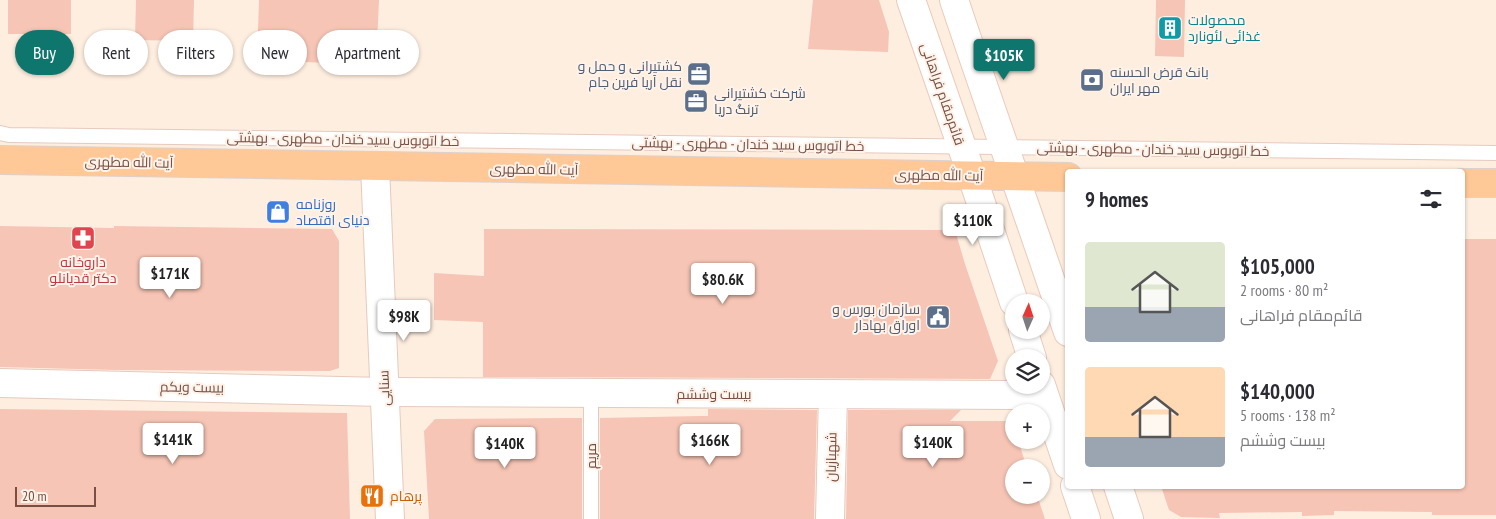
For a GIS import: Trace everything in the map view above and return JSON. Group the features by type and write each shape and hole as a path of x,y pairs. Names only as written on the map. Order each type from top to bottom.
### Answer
{"main road":[{"name":"آیت الله مطهری","path":"0,160 1065,177"},
{"path":"1465,183 1496,184"}],"street":[{"name":"قائم‌مقام فراهانی","path":"911,0 1011,294"},
{"path":"954,0 1065,323"},
{"name":"سنایی","path":"375,166 390,519"},
{"name":"بیست ویکم","path":"0,382 384,392"},
{"name":"بیست وششم","path":"384,392 833,394 1005,391"},
{"name":"شهبازیان","path":"830,519 833,394"},
{"path":"1044,394 1065,456"},
{"path":"1076,489 1086,519"},
{"path":"1119,489 1129,519"}],"lane":[{"name":"خط اتوبوس سید خندان - مطهری - بهشتی","path":"0,133 9,135 1496,153"},
{"name":"مریم","path":"590,519 591,393"}],"building":[{"path":"8,0 71,0 71,30 15,30 15,34 8,34"},
{"path":"136,0 194,0 193,30 158,30 158,40 148,40 148,30 135,30"},
{"path":"259,0 379,0 378,30 317,30 317,63 307,62 307,30 258,30"},
{"path":"813,0 879,0 889,32 888,52 808,49"},
{"name":"محصولات غذائی لئونارد","path":"1156,0 1185,0 1184,57 1155,56"},
{"path":"0,226 332,229 339,241 339,368 330,371 115,370 0,367"},
{"path":"484,229 955,230 998,361 990,379 483,377 483,322 434,320 434,273 484,276"},
{"path":"1465,239 1496,239 1496,515 1432,515 1432,512 1334,511 1334,515 1302,516 1302,512 1219,513 1220,518 1181,517 1169,510 1162,489 1465,489"},
{"path":"0,409 347,413 350,519 0,519"},
{"path":"708,409 817,410 814,519 600,519 600,418 708,416"},
{"path":"848,410 961,410 950,421 1005,421 1005,449 1021,449 1024,459 1005,459 1005,504 1040,504 1045,519 846,519"},
{"path":"582,418 582,519 429,519 424,431 435,419"}],"place":[{"name":"محصولات غذائی لئونارد","path":"1170,28"},
{"name":"کشتیرانی و حمل و نقل آریا فرین جام","path":"699,74"},
{"name":"بانک قرض الحسنه مهر ایران","path":"1092,80"},
{"name":"شرکت کشتیرانی ترنگ دریا","path":"696,101"},
{"name":"روزنامه دنیای اقتصاد","path":"278,212"},
{"name":"داروخانه دکتر قدیانلو","path":"83,238"},
{"name":"سازمان بورس و اوراق بهادار","path":"938,317"},
{"name":"پرهام","path":"372,496"}]}
